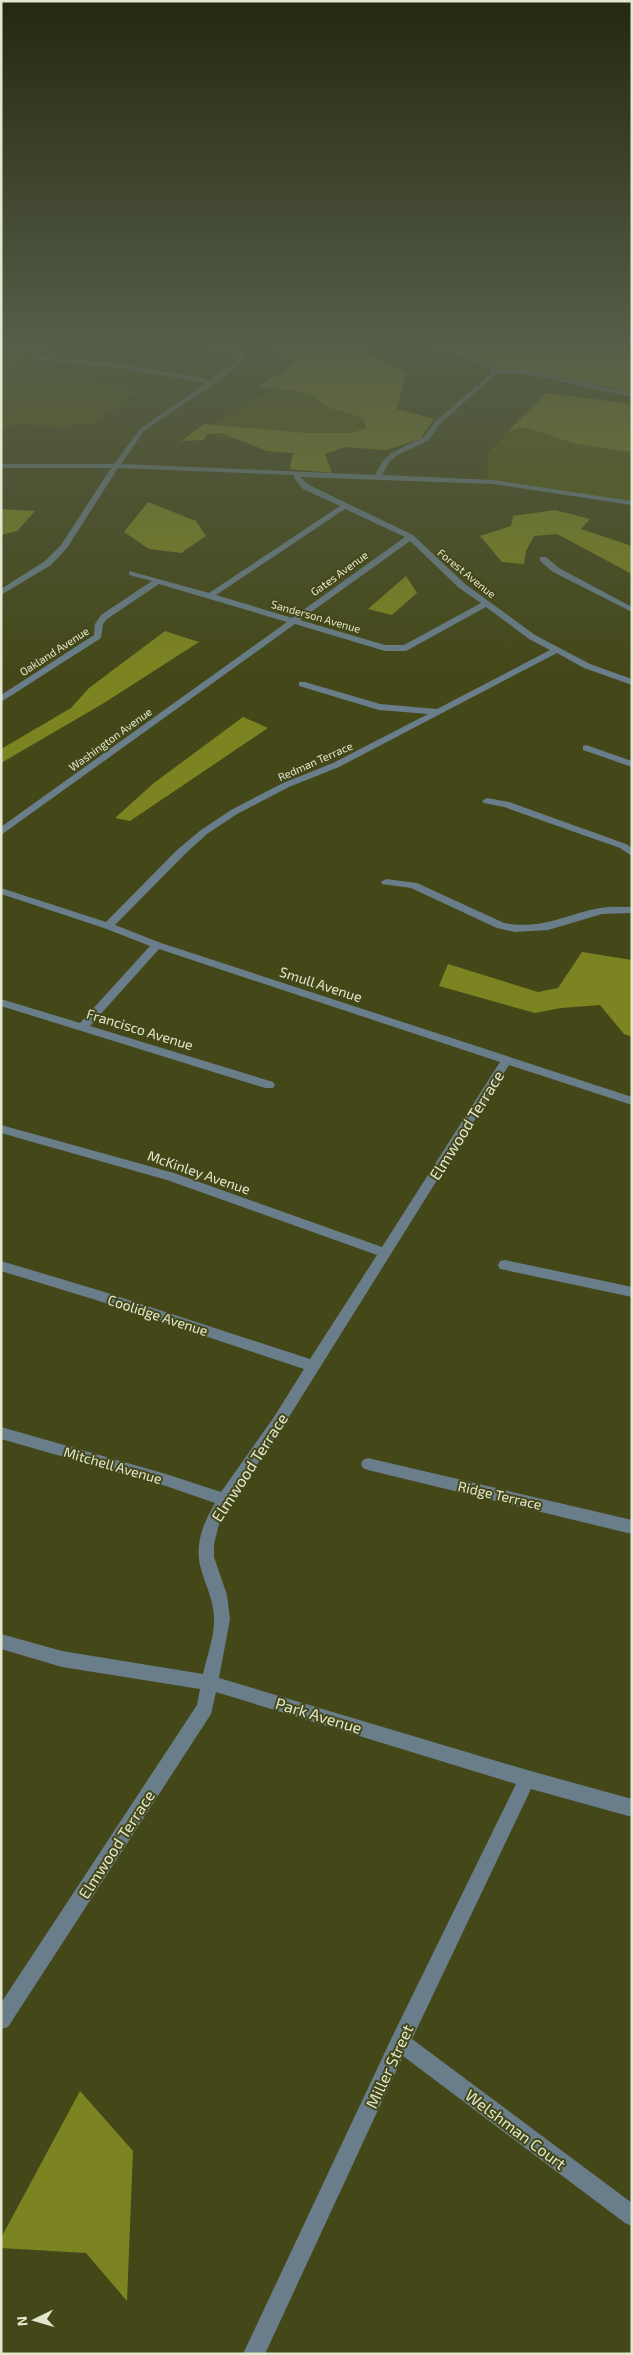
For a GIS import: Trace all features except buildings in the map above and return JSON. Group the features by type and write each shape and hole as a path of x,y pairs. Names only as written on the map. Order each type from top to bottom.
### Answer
{"street":[{"path":"2,592 48,563 64,546 125,451"},
{"path":"377,478 388,459 403,451"},
{"path":"1,466 117,466 508,484 632,504"},
{"name":"Forest Avenue","path":"298,474 296,478 306,487 410,536 425,554 462,586 532,637 555,651 587,666 632,682"},
{"path":"210,596 346,505"},
{"name":"Gates Avenue","path":"232,663 410,536"},
{"path":"543,559 556,570 632,610"},
{"name":"Sanderson Avenue","path":"132,573 385,648 406,648 487,603"},
{"name":"Oakland Avenue","path":"1,699 98,636 98,624 104,617 158,581"},
{"name":"Redman Terrace","path":"108,926 181,852 204,832 234,812 286,785 336,765 555,651"},
{"name":"Washington Avenue","path":"1,832 232,663"},
{"path":"302,684 379,707 441,712"},
{"path":"586,748 632,764"},
{"path":"487,801 506,804 524,810 623,846 632,853"},
{"path":"386,882 413,885 502,926 516,929 548,928 594,912 632,910"},
{"name":"Smull Avenue","path":"1,891 108,926 157,945 632,1101"},
{"path":"82,1027 157,945"},
{"name":"Francisco Avenue","path":"1,1002 269,1085"},
{"name":"Elmwood Terrace","path":"1,2020 205,1708 222,1619 218,1595 208,1570 206,1544 212,1523 224,1500 279,1421 506,1061"},
{"name":"McKinley Avenue","path":"1,1128 170,1176 385,1253"},
{"path":"505,1265 632,1292"},
{"name":"Coolidge Avenue","path":"1,1266 98,1295 313,1366"},
{"name":"Mitchell Avenue","path":"1,1432 166,1480 224,1500"},
{"name":"Ridge Terrace","path":"368,1464 632,1527"},
{"name":"Park Avenue","path":"1,1641 47,1656 211,1683 527,1779 632,1808"},
{"name":"Miller Street","path":"254,2354 400,2042 527,1779"},
{"name":"Welshman Court","path":"400,2042 632,2216"}],"green space":[{"path":"267,451 334,451 325,454 332,473 290,469 293,453"},
{"path":"491,451 632,452 632,501 487,479 488,454"},
{"path":"148,502 196,521 206,536 181,553 149,549 124,532"},
{"path":"1,509 35,511 17,531 1,535"},
{"path":"555,510 590,519 581,529 632,546 632,574 557,534 534,536 526,551 524,564 502,562 480,536 511,526 513,516"},
{"path":"406,576 417,593 392,615 368,609"},
{"path":"165,631 199,642 104,703 1,763 1,749 71,708 89,688"},
{"path":"243,717 268,728 130,821 115,818 154,783"},
{"path":"582,952 632,960 632,1037 624,1034 600,1005 561,1008 535,1013 439,986 448,964 538,992 558,988"},
{"path":"80,2091 133,2151 127,2301 86,2253 1,2248 1,2238"}]}
